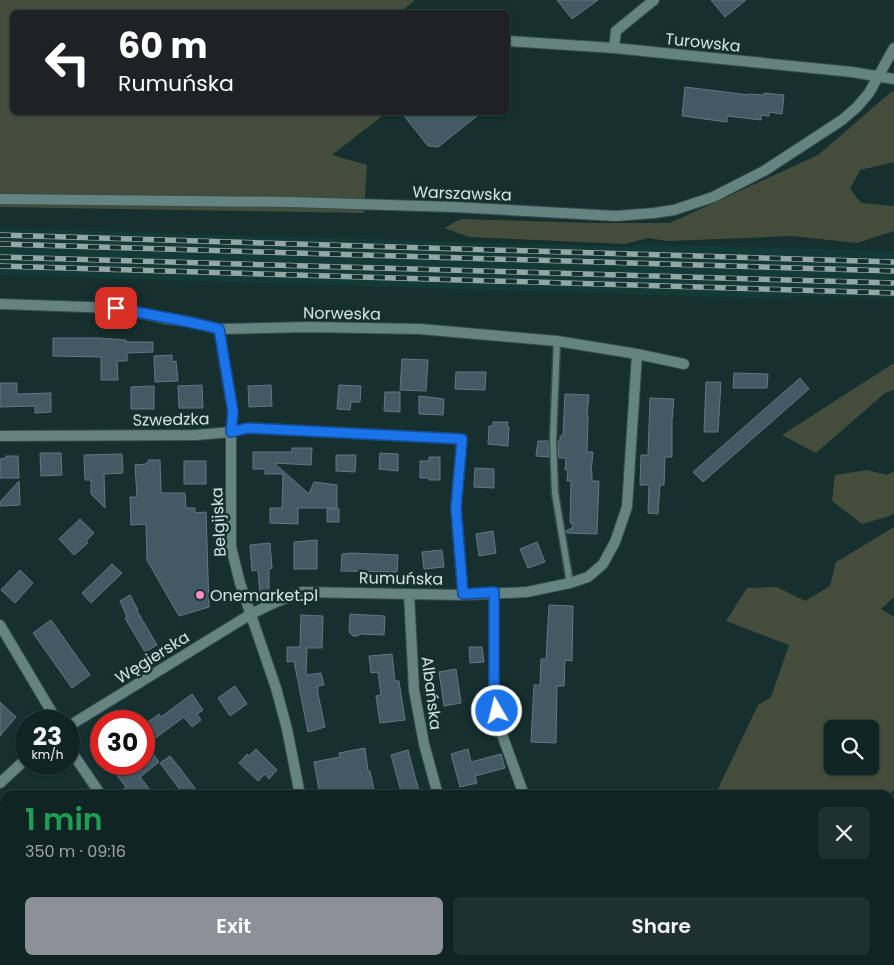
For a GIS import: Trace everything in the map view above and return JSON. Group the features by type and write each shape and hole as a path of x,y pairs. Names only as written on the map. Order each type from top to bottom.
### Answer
{"street":[{"path":"614,48 616,31 654,0"},
{"name":"Turowska","path":"510,41 614,48 852,72 894,79"},
{"name":"Warszawska","path":"0,199 291,202 454,207 616,216 674,210 714,197 764,171 842,120 858,107 869,93 894,48"},
{"name":"Norweska","path":"0,304 116,308 219,329 420,329 557,341 684,364"},
{"name":"Belgijska","path":"219,329 233,412 231,432 231,547 240,583 281,704 299,790"},
{"name":"Rumuńska","path":"251,614 302,592 463,594 527,592 570,583 588,577 603,564 615,542 627,508 636,354"},
{"name":"Szwedzka","path":"0,436 196,435 231,432 248,428 462,439 456,508 463,594"},
{"path":"494,592 494,693 500,730 522,790"},
{"name":"Albańska","path":"409,594 414,690 424,744 437,790"},
{"name":"Węgierska","path":"80,719 251,614"},
{"path":"0,625 50,710"},
{"path":"80,764 98,790"},
{"path":"0,783 15,769"}],"lane":[{"path":"557,341 553,440 554,493 570,583"}],"shaded area":[{"path":"0,228 631,247 637,244 894,251 894,298 797,296 786,299 0,275"}],"green space":[{"path":"0,0 415,0 403,10 10,10 10,115 383,115 332,155 367,165 364,213 0,207"},
{"path":"891,92 894,92 894,162 860,170 850,189 861,203 894,206 894,231 857,243 793,236 668,241 648,238 625,244 469,237 444,228 461,219 670,223 818,155"},
{"path":"894,363 894,390 885,393 816,453 782,435"},
{"path":"867,470 887,475 894,471 894,513 890,516 862,524 832,501 835,475"},
{"path":"894,527 894,597 881,609 894,617 894,790 717,790 758,705 771,697 789,645 726,621 747,588 777,587 805,601 830,586 836,562"}],"building":[{"path":"557,0 598,0 572,19"},
{"path":"711,0 746,0 725,17"},
{"path":"685,87 749,95 764,95 764,93 784,95 782,114 769,112 769,116 761,115 761,120 727,116 727,122 682,116"},
{"path":"403,115 478,115 438,147 428,146"},
{"path":"53,338 98,338 126,340 126,342 153,342 153,352 127,353 127,361 117,361 118,380 101,380 101,357 53,356"},
{"path":"172,355 172,362 176,361 178,381 155,382 154,356"},
{"path":"402,359 428,360 426,391 400,390"},
{"path":"456,372 486,372 485,390 455,389"},
{"path":"734,373 768,374 767,388 733,388"},
{"path":"800,378 809,389 703,482 693,472"},
{"path":"706,382 721,382 718,432 704,432"},
{"path":"0,383 17,383 17,394 51,393 51,412 35,413 35,406 0,407"},
{"path":"202,385 203,408 179,408 178,386"},
{"path":"271,385 272,406 249,407 248,386"},
{"path":"339,385 361,386 360,402 351,402 350,410 337,409"},
{"path":"154,386 154,409 131,409 131,387"},
{"path":"385,392 400,392 400,412 384,411"},
{"path":"565,394 589,395 587,452 593,452 592,481 599,481 597,534 567,533 566,531 572,528 573,523 570,523 571,481 567,481 568,470 565,470 566,458 559,458 558,441 560,441 560,436 563,436"},
{"path":"419,396 444,399 443,415 419,414"},
{"path":"650,398 674,399 672,457 665,457 664,485 660,485 658,514 648,513 649,485 640,485 641,455 648,455"},
{"path":"493,422 508,422 508,446 488,444 489,426 493,426"},
{"path":"538,441 548,441 549,457 536,456"},
{"path":"292,448 312,448 311,465 274,463 309,494 314,482 337,485 337,508 298,508 298,524 270,523 270,508 282,508 283,474 265,474 265,469 253,469 253,452 292,452"},
{"path":"40,453 61,453 62,475 41,476"},
{"path":"380,453 398,454 398,471 379,469"},
{"path":"122,454 123,473 104,474 105,508 91,494 91,480 85,480 84,455"},
{"path":"336,455 356,455 355,472 336,471"},
{"path":"6,456 18,456 19,478 0,478 0,459 6,458"},
{"path":"429,457 440,457 440,480 420,478 420,461 429,461"},
{"path":"149,460 160,460 161,493 185,493 186,508 195,508 195,513 206,512 209,607 179,616 147,560 146,524 131,525 130,497 137,497 135,465 146,464"},
{"path":"184,461 206,461 206,484 184,484"},
{"path":"475,468 494,469 494,488 474,487"},
{"path":"19,481 20,505 0,506 0,502"},
{"path":"327,509 339,509 339,522 327,522"},
{"path":"80,519 94,533 86,541 88,543 74,555 59,539"},
{"path":"493,531 496,553 479,556 476,534"},
{"path":"317,540 317,569 294,569 294,542"},
{"path":"537,542 545,562 528,568 520,549"},
{"path":"270,543 272,568 269,569 269,593 260,594 258,570 252,571 250,545"},
{"path":"442,550 444,567 424,569 422,552"},
{"path":"342,554 398,555 397,572 341,571"},
{"path":"112,564 122,573 91,603 82,593"},
{"path":"20,570 33,583 15,603 1,590"},
{"path":"130,595 157,645 145,652 125,618 127,617 120,601"},
{"path":"549,605 573,606 572,661 565,660 564,686 557,686 556,743 531,742 534,685 540,685 541,659 546,659"},
{"path":"350,614 385,616 384,635 360,634 353,636 349,632"},
{"path":"301,615 323,616 322,648 307,648 306,675 321,673 324,685 318,686 318,694 325,727 308,732 294,661 287,662 287,647 300,647"},
{"path":"51,620 90,675 72,688 33,633"},
{"path":"469,647 482,647 484,662 470,663"},
{"path":"392,654 395,681 399,681 405,720 380,723 376,696 381,695 378,672 371,673 369,656"},
{"path":"456,669 461,703 444,706 439,672"},
{"path":"235,686 247,704 230,716 218,698"},
{"path":"192,694 203,710 197,714 201,720 192,727 184,717 155,738 155,717 159,714 161,717"},
{"path":"0,702 15,718 0,736"},
{"path":"365,748 368,771 370,771 374,790 319,790 314,762 340,757 339,753"},
{"path":"256,749 277,770 269,779 265,774 258,781 239,763 247,754 249,756"},
{"path":"468,749 471,762 501,754 505,768 475,776 477,783 460,787 451,754"},
{"path":"408,750 419,790 401,790 391,755"},
{"path":"155,756 159,762 155,765"},
{"path":"170,756 196,790 180,790 160,763"},
{"path":"117,775 143,775 140,777 150,790 123,790 126,787"}],"railway":[{"path":"0,235 894,262"},
{"path":"0,244 894,271"},
{"path":"0,257 894,283"},
{"path":"0,266 894,293"}],"place":[{"name":"Onemarket.pl","path":"200,595"}],"route":[{"path":"116,308 219,329 233,412 231,432 248,428 462,439 456,508 463,594 494,592 494,693 497,711"}]}
